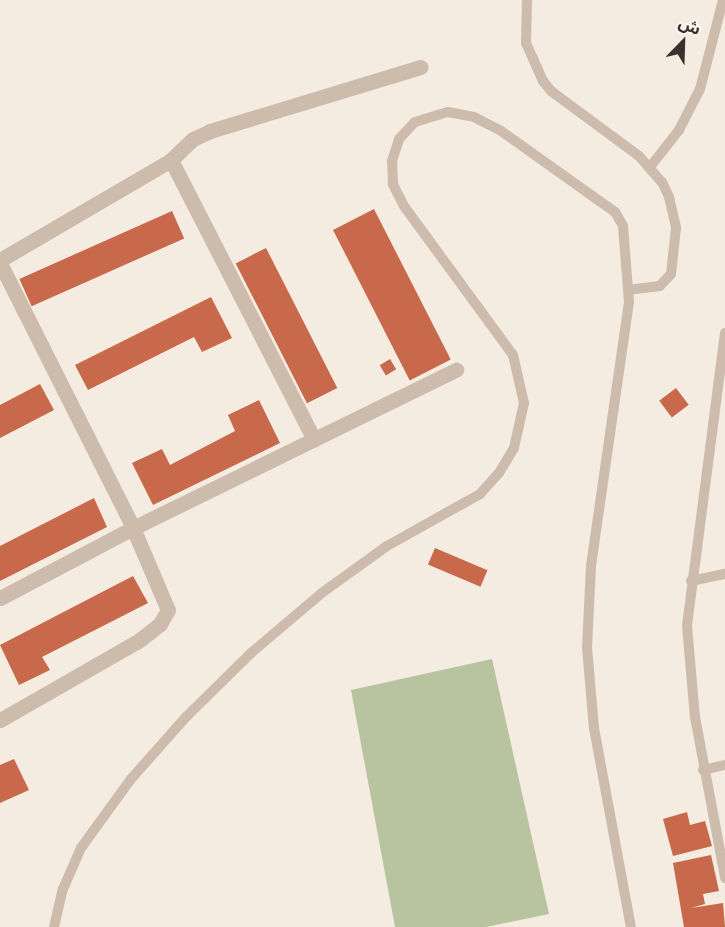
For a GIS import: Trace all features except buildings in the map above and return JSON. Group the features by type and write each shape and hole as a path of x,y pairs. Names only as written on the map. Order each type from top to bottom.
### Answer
{"street":[{"path":"1,715 138,640 160,624 168,610 132,528 0,262 171,160 193,139 210,131 420,67"},
{"path":"171,160 314,440"},
{"path":"0,598 132,528 456,370"}],"lane":[{"path":"526,0 526,43 543,81 650,167 662,182 674,213 675,258 671,274 660,286 629,290"},
{"path":"650,167 679,130 699,88 723,0"},
{"path":"54,927 63,889 81,848 131,780 187,716 260,645 323,592 387,546 480,494 499,473 514,448 524,403 513,355 404,206 393,184 392,161 406,130 437,113 461,112 501,131 608,207 623,226 629,290 591,566 587,647 594,728 632,927"},
{"path":"725,333 721,386 691,581 688,671 703,770 725,878"},
{"path":"691,581 725,574"},
{"path":"703,770 725,765"}],"green space":[{"path":"492,659 549,914 486,927 395,927 351,690"}]}
